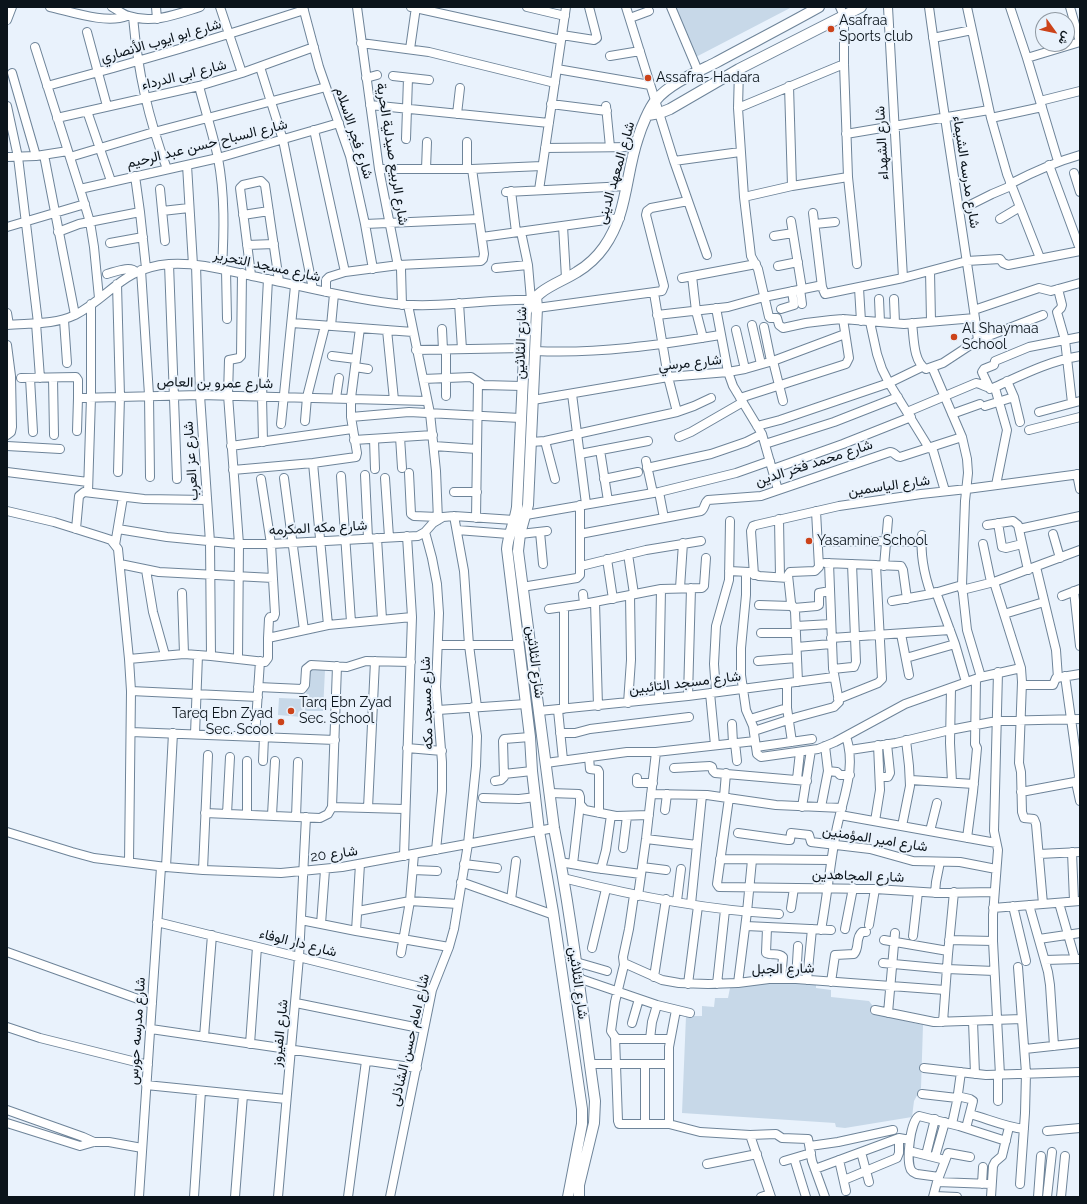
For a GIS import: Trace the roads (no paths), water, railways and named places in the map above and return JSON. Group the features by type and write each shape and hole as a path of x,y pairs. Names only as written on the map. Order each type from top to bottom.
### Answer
{"street":[{"path":"7,20 12,7"},
{"path":"50,7 105,19 130,17 157,19 182,10 200,7"},
{"path":"112,7 130,17"},
{"path":"124,7 130,17 145,99 154,132 167,169"},
{"path":"156,7 157,19"},
{"path":"220,7 242,73"},
{"name":"شارع الربيع صيدلية الحرية","path":"357,7 379,169 397,261 401,269 405,305 413,332 430,413 434,446 438,518"},
{"path":"410,49 414,7 562,37 594,40 597,38 597,35 589,7"},
{"path":"527,7 565,16"},
{"path":"539,190 566,7"},
{"path":"626,7 674,161 707,254"},
{"path":"671,7 698,71"},
{"name":"شارع المعهد الدينى","path":"535,301 543,290 578,272 587,265 603,248 612,234 620,218 635,147 640,131 655,100 675,85 698,71 820,7"},
{"name":"شارع المعهد الدينى","path":"648,115 660,113 670,109 842,11 861,7"},
{"name":"شارع الشهداء","path":"888,7 903,278"},
{"name":"شارع مدرسه الشيماء","path":"929,7 978,340"},
{"path":"967,7 991,118 1011,185 1040,258"},
{"path":"1019,7 1010,8 1027,58 1058,161"},
{"path":"1027,58 1080,42 1070,7"},
{"name":"شارع ابو ايوب الأنصاري","path":"47,86 138,62 229,35 304,8"},
{"name":"شارع فجر الاسلام","path":"304,8 326,87 350,156 373,269"},
{"path":"842,11 848,178 857,264"},
{"path":"630,18 649,12"},
{"path":"933,38 972,30"},
{"path":"87,32 107,106"},
{"path":"361,43 410,49 447,56 555,83"},
{"path":"35,47 90,222 94,242 99,298"},
{"name":"شارع ابى الدرداء","path":"58,118 199,86 314,48"},
{"path":"610,56 640,51"},
{"path":"738,108 844,64"},
{"path":"260,67 283,140 313,289"},
{"path":"557,69 650,85"},
{"path":"739,70 738,108 740,152 752,256 758,268 767,315 770,318 777,318 779,325 783,328 818,321 843,319 895,323 931,321 975,314 1039,288 1050,291 1080,283"},
{"path":"12,73 40,155 54,212 74,315"},
{"path":"366,78 377,75"},
{"path":"393,76 429,80"},
{"path":"406,139 408,78"},
{"path":"199,86 218,158 222,186 227,319"},
{"path":"789,86 792,186"},
{"path":"7,157 69,154 100,148 154,132 326,87"},
{"path":"457,114 460,88"},
{"path":"991,118 1080,91"},
{"path":"552,104 606,108 610,147"},
{"path":"370,105 549,123"},
{"path":"7,106 18,157 26,222 37,323 40,378"},
{"path":"846,134 989,110"},
{"path":"87,111 111,181"},
{"name":"شارع السباح حسن عبد الرحيم","path":"80,189 218,158 339,123"},
{"path":"314,130 345,272"},
{"path":"426,169 427,142"},
{"path":"305,421 307,397 328,326 330,293 326,280 329,277 345,272 399,265 478,262 483,259 484,254 482,237 470,169 467,142"},
{"path":"545,148 635,147"},
{"path":"674,161 740,152"},
{"path":"960,210 1058,161 1080,155"},
{"name":"شارع عز العرب","path":"187,165 189,208 195,265 200,394 210,542 211,656"},
{"path":"814,213 822,287 823,292 827,294 903,278 967,261 1000,259 1003,263 1008,265 1080,250 1050,165"},
{"path":"379,169 470,169 542,166"},
{"path":"1074,174 1080,192"},
{"path":"135,176 143,237 141,270 149,395 150,477"},
{"path":"744,197 792,186 848,178"},
{"path":"251,275 240,190 243,185 261,181 264,182 265,185 279,281"},
{"path":"535,301 528,266 508,191 627,186"},
{"path":"160,189 165,241"},
{"path":"677,412 668,377 654,293 662,291 664,286 646,215 647,211 651,208 688,201"},
{"path":"7,227 85,204"},
{"path":"1000,219 1020,207"},
{"path":"162,211 189,208"},
{"path":"244,215 269,211"},
{"path":"58,232 79,224 140,212"},
{"path":"482,237 620,218"},
{"path":"365,224 479,219"},
{"path":"781,309 794,305 798,290 798,262 791,222"},
{"path":"815,224 835,222"},
{"path":"562,226 566,278"},
{"path":"774,236 793,233"},
{"path":"110,243 143,237"},
{"path":"247,245 274,244"},
{"path":"778,266 798,262"},
{"path":"169,264 177,479"},
{"name":"شارع مسجد التحرير","path":"8,325 64,320 91,304 117,284 141,270 169,264 195,265 224,270 330,293 405,305 535,301 654,293"},
{"path":"682,278 756,264"},
{"path":"496,268 528,266"},
{"path":"107,274 129,269 141,270"},
{"path":"930,271 931,321"},
{"path":"238,658 239,544 228,395 229,361 230,359 239,358 241,356 242,274"},
{"path":"692,276 696,311 703,338"},
{"path":"263,442 262,396 268,279"},
{"path":"117,284 120,396 118,472"},
{"path":"282,424 283,397 295,286"},
{"path":"657,315 740,304 764,297 818,286 822,287"},
{"path":"859,288 861,321"},
{"path":"1039,412 1076,402 1065,340 1057,312 1062,305 1058,289"},
{"path":"798,290 802,304"},
{"path":"879,299 880,322"},
{"path":"894,299 895,323"},
{"name":"شارع الثلاثين","path":"535,301 526,312 516,507 514,520 507,543 507,556 530,737 532,771 539,830 582,1109 582,1124 575,1184 579,1197"},
{"name":"شارع الثلاثين","path":"535,301 535,351 528,504 520,534 518,551 554,828 576,962 595,1101 593,1131 575,1184 568,1197"},
{"path":"459,303 462,349"},
{"path":"86,492 88,482 91,397 91,304"},
{"path":"716,308 728,372 733,386 762,434 778,490"},
{"path":"7,313 8,325"},
{"path":"912,323 917,360 922,367 926,369 943,362 978,340 1043,315"},
{"path":"679,437 691,432 741,400 846,364 849,358 843,319"},
{"path":"64,320 67,363"},
{"path":"870,322 877,354 889,383 930,447 945,491"},
{"path":"292,323 413,332"},
{"path":"752,325 761,364"},
{"path":"764,327 783,401"},
{"path":"233,470 313,463 356,457 357,453 352,429 351,398 360,328"},
{"path":"442,329 446,396"},
{"path":"387,330 394,400"},
{"path":"736,330 745,369"},
{"name":"شارع مرسي","path":"533,400 668,377 728,372 745,369 772,361 845,334"},
{"path":"535,351 581,351 662,345 720,335"},
{"path":"996,485 1007,430 999,402 993,388 982,372 984,369 994,364 995,361 1029,348 1080,338"},
{"path":"7,345 11,376 9,401 12,427 9,434"},
{"path":"416,350 524,348"},
{"path":"332,356 356,363 368,369"},
{"path":"400,437 406,470 411,514 414,516 438,518 454,516 514,520 526,515 608,501 641,491 656,492 772,465 843,444 909,414 944,396 976,383 993,388 1034,369 1068,358 1080,356"},
{"path":"757,426 780,420 901,379 922,367"},
{"path":"932,367 962,437 968,466 962,587 967,630 978,678 975,725 976,748 974,784 967,838"},
{"path":"423,379 471,377 478,383 486,385 522,386"},
{"path":"21,378 76,378 78,398 77,431"},
{"path":"30,378 33,432"},
{"path":"53,378 54,435"},
{"path":"336,398 339,378"},
{"path":"1008,381 1014,396 1020,422"},
{"path":"476,518 478,383"},
{"name":"شارع عمرو بن العاص","path":"78,398 200,394 427,401"},
{"path":"522,587 577,578 580,575 580,534 583,505 580,454 572,394"},
{"path":"952,414 999,402 1014,396"},
{"path":"765,444 834,422 898,397"},
{"path":"531,442 545,441 677,412 711,398"},
{"path":"351,417 389,413 430,413 520,418"},
{"path":"1029,430 1080,417"},
{"path":"231,446 352,429"},
{"path":"664,518 647,465 711,454 762,434"},
{"path":"354,440 433,435"},
{"name":"شارع محمد فخر الدين","path":"580,534 701,511 708,500 757,496 890,452 900,457 962,437"},
{"path":"374,439 375,469"},
{"path":"545,441 555,479"},
{"path":"580,454 648,441"},
{"path":"7,446 60,449"},
{"path":"434,446 477,448"},
{"path":"600,450 608,501"},
{"path":"313,463 328,625"},
{"path":"7,472 88,482"},
{"path":"604,478 638,472"},
{"path":"365,474 368,538"},
{"path":"1079,474 1080,489"},
{"name":"شارع الياسمين","path":"750,573 752,528 756,525 816,511 914,495 1079,474"},
{"path":"341,476 351,622"},
{"path":"284,478 304,630"},
{"path":"386,478 389,537"},
{"path":"129,659 184,654 238,658 260,662 265,662 268,660 269,619 276,614 271,544 261,479"},
{"path":"76,529 79,496 86,492 123,497 165,500 207,500"},
{"path":"454,492 477,492"},
{"path":"115,545 123,497"},
{"path":"7,511 105,538 115,545 119,554 131,690 129,862"},
{"path":"729,571 750,573 759,576 784,577 790,572 815,571 819,567 820,563 816,511"},
{"name":"شارع امام حسن الشاذلى","path":"390,1197 432,990 450,947 468,844 477,751 464,570 454,516"},
{"path":"1019,529 1080,516"},
{"path":"425,532 438,518"},
{"path":"779,519 784,577 795,611 798,682"},
{"path":"838,698 880,681 882,676 879,635 880,565 886,541 888,520"},
{"path":"715,745 713,693 716,626 727,589 729,571 730,521"},
{"path":"987,525 1013,521 1016,522 1022,544 1044,602 1071,719 1079,776 1077,787 1080,801"},
{"path":"998,524 1002,547 1006,548 1022,544"},
{"name":"شارع مكه المكرمه","path":"118,529 167,537 239,544 271,544 418,536 425,532"},
{"path":"456,530 509,534"},
{"name":"شارع مسجد مكه","path":"425,532 437,584 439,613 436,686 442,751 442,791 436,850"},
{"path":"520,534 544,532 543,564"},
{"path":"1052,534 1060,558"},
{"path":"404,856 404,809 412,617 407,536"},
{"path":"377,538 382,619"},
{"path":"818,542 921,539 923,569 950,630 966,682"},
{"path":"581,566 628,554 700,541"},
{"path":"680,588 683,543"},
{"path":"983,544 992,582 1021,668 1022,685 1019,763 1021,772 1022,816 1026,819 1034,819 1036,824 1043,904"},
{"path":"892,601 992,582 1080,550"},
{"path":"628,554 632,595 631,660 628,703"},
{"path":"549,609 613,599 661,589 701,589 704,586 706,558"},
{"path":"607,559 613,599"},
{"path":"820,563 899,566 903,568 907,598"},
{"path":"754,731 834,707 839,702 833,673 829,563"},
{"path":"120,564 146,570 171,573 273,578"},
{"path":"852,564 855,636"},
{"path":"146,570 153,612 165,655"},
{"path":"750,573 746,595 741,648 742,689 746,710 754,731 756,747 763,758 811,750 825,746 905,704 978,678 998,672 1021,668"},
{"path":"688,696 691,588"},
{"path":"659,699 661,589"},
{"path":"1062,596 1077,590 1080,646"},
{"path":"759,605 793,607 817,606 819,604 819,593 830,591"},
{"path":"182,593 184,654"},
{"path":"583,594 584,604"},
{"path":"595,602 598,706"},
{"path":"1004,614 1044,602"},
{"path":"563,760 560,733 564,607"},
{"path":"268,638 328,625 412,617"},
{"path":"761,633 831,624"},
{"path":"797,647 855,636 950,630"},
{"path":"901,634 909,675"},
{"name":"شارع مسجد التائبين","path":"538,707 561,709 598,706 798,682 833,673 856,665 855,636"},
{"path":"906,658 955,644"},
{"path":"438,645 518,645"},
{"path":"195,734 198,655"},
{"path":"758,661 797,658"},
{"path":"258,687 302,689 304,687 306,669 309,666 350,666 366,661 411,662"},
{"path":"368,808 375,661"},
{"path":"255,737 260,662"},
{"path":"206,813 324,817 330,811 332,807 337,666"},
{"path":"998,672 998,721 994,831 998,850 994,892 992,941 997,1020 999,1075 998,1101"},
{"path":"1022,685 1053,685 1055,679 1080,674"},
{"path":"787,684 788,720 792,742"},
{"path":"951,688 950,730 952,782"},
{"path":"131,690 258,697"},
{"path":"438,710 526,704 538,707"},
{"path":"750,719 787,708"},
{"path":"560,733 575,733 590,729 689,717"},
{"path":"850,750 887,744 998,721 1080,719"},
{"path":"732,724 737,761"},
{"path":"131,732 335,740"},
{"name":"شارع مدرسه حورس","path":"139,1197 146,1085 158,922 164,867 173,733"},
{"path":"821,930 834,844 850,776 850,750 846,736"},
{"path":"263,761 264,737"},
{"path":"495,781 503,780 504,739 530,737"},
{"path":"546,763 627,752 656,752 734,743 756,747 812,739"},
{"path":"902,826 910,792 911,780 906,740"},
{"path":"880,777 888,777 890,773 887,744"},
{"path":"876,821 880,790 878,745"},
{"path":"821,807 828,771 825,746"},
{"path":"407,748 442,751"},
{"path":"802,807 811,750"},
{"path":"656,752 641,871 623,957 624,963 617,992 611,1031 618,1038 670,1039"},
{"path":"797,779 800,752"},
{"path":"203,870 208,755"},
{"path":"227,814 230,757"},
{"path":"589,757 590,769 598,770 599,772 599,812"},
{"path":"247,761 247,814"},
{"path":"272,816 275,761"},
{"path":"296,816 298,762"},
{"path":"674,768 710,766 715,772 807,781"},
{"path":"504,774 532,771"},
{"path":"828,771 837,772 840,775 850,776"},
{"path":"726,773 726,798 720,859 832,860"},
{"path":"637,778 637,783 652,783"},
{"path":"911,780 974,784"},
{"path":"1021,792 1079,781"},
{"path":"550,793 579,794 580,797 573,864"},
{"path":"651,794 702,795 769,804 821,807 876,821 996,843"},
{"path":"665,810 667,794"},
{"path":"688,984 695,905 697,845 702,795"},
{"path":"483,798 513,799 536,797"},
{"path":"930,831 937,802"},
{"path":"580,804 585,810 611,815 649,815"},
{"path":"332,807 404,809"},
{"path":"600,869 606,850 611,815"},
{"path":"623,848 627,816"},
{"name":"شارع الفيروز","path":"278,1197 296,1002 306,817"},
{"name":"شارع 20","path":"7,832 86,856 164,867 260,873 325,870 554,828"},
{"name":"شارع امير المؤمنين","path":"738,833 788,840 790,840 791,833 809,835 811,842 878,851 900,859 913,861 960,862 996,869"},
{"path":"646,839 697,845"},
{"path":"993,908 1077,901 1076,852 1039,854"},
{"path":"401,953 410,901 414,854"},
{"name":"شارع المجاهدين","path":"720,859 717,884 720,888 853,888 935,893 994,892"},
{"path":"738,983 746,926 752,860"},
{"path":"511,900 516,861"},
{"path":"560,862 600,869 641,871 666,870"},
{"path":"935,893 936,876 940,862"},
{"path":"356,931 360,864"},
{"path":"464,864 497,868"},
{"path":"677,902 682,869"},
{"path":"321,924 325,870"},
{"path":"413,870 437,871"},
{"path":"563,878 636,896 666,899 725,910 779,914"},
{"path":"461,882 553,914 568,910"},
{"path":"791,908 794,888"},
{"path":"846,929 853,888"},
{"path":"592,948 606,889"},
{"path":"831,982 835,955 854,954 857,949 858,936 867,929 875,889"},
{"path":"913,936 918,892"},
{"path":"943,1022 954,892"},
{"path":"654,977 666,899"},
{"path":"358,911 410,901 458,904"},
{"path":"1045,960 1078,959 1068,935 1059,902"},
{"path":"1029,905 1045,960 1050,985 1054,1046"},
{"path":"1013,906 1026,960"},
{"path":"717,984 725,910"},
{"path":"301,920 403,940 450,947"},
{"name":"شارع دار الوفاء","path":"158,922 432,990"},
{"path":"746,926 831,930"},
{"path":"767,928 766,953 780,954 783,957 780,979"},
{"path":"807,980 812,929"},
{"path":"1039,939 1080,933"},
{"path":"204,1037 212,936"},
{"path":"884,940 894,937 948,951"},
{"path":"888,1013 894,937"},
{"path":"949,940 992,941"},
{"path":"796,979 798,946"},
{"path":"250,1044 258,947"},
{"path":"7,952 152,1004"},
{"path":"576,962 607,971"},
{"name":"شارع الجبل","path":"624,963 654,977 671,982 688,984 717,984 796,979 945,990"},
{"path":"883,963 947,969 994,971"},
{"path":"1018,967 1026,1074 1020,1184"},
{"path":"578,978 657,1005 690,1013"},
{"path":"632,1024 639,999"},
{"path":"296,1002 424,1029"},
{"path":"650,1039 652,1022 657,1005"},
{"path":"669,1124 670,1039 676,1010"},
{"path":"875,1010 934,1022 1022,1019"},
{"path":"973,1021 975,1074"},
{"path":"7,1027 40,1038 148,1065"},
{"path":"151,1029 417,1068"},
{"path":"618,1038 616,1064 618,1121 621,1124 669,1124 700,1132 750,1135 776,1134 782,1138 809,1145 838,1142 893,1130"},
{"path":"1025,1049 1080,1044"},
{"path":"348,1197 366,1061"},
{"path":"590,1064 669,1064"},
{"path":"644,1064 644,1123"},
{"path":"924,1068 975,1074 999,1075 1080,1072"},
{"path":"935,1157 949,1123 957,1097 961,1072"},
{"path":"146,1085 286,1099"},
{"path":"194,1197 201,1090"},
{"path":"922,1094 972,1100 966,1128"},
{"path":"235,1197 243,1095"},
{"path":"7,1110 94,1142"},
{"path":"970,1114 1004,1124 1009,1127 1024,1129"},
{"path":"991,1184 938,1179 914,1173 910,1168 909,1151 914,1120 922,1116 1006,1141"},
{"path":"926,1155 935,1119"},
{"path":"7,1123 80,1146 94,1142 113,1142 142,1148"},
{"path":"991,1197 993,1166 1002,1156 1009,1127"},
{"path":"1047,1130 1080,1128"},
{"path":"750,1135 770,1196 761,1197"},
{"path":"815,1169 899,1138 910,1140"},
{"path":"844,1180 897,1158 899,1153 899,1138"},
{"path":"784,1161 794,1158 809,1145"},
{"path":"809,1145 815,1169 825,1197"},
{"path":"909,1151 945,1160"},
{"path":"861,1152 869,1182"},
{"path":"957,1197 933,1196 949,1152 970,1157"},
{"path":"1047,1197 1052,1152"},
{"path":"707,1164 757,1154"},
{"path":"1038,1197 1041,1156"},
{"path":"1062,1197 1065,1156"},
{"path":"794,1158 806,1197"},
{"path":"839,1160 846,1191"},
{"path":"982,1184 983,1167"}],"place":[{"name":"Asafraa Sports club","path":"831,29"},
{"name":"Assafra- Hadara","path":"648,78"},
{"name":"Al Shaymaa School","path":"954,337"},
{"name":"Yasamine School","path":"809,541"},
{"name":"Tarq Ebn Zyad Sec. School","path":"291,711"},
{"name":"Tareq Ebn Zyad Sec. Scool","path":"281,722"}]}
